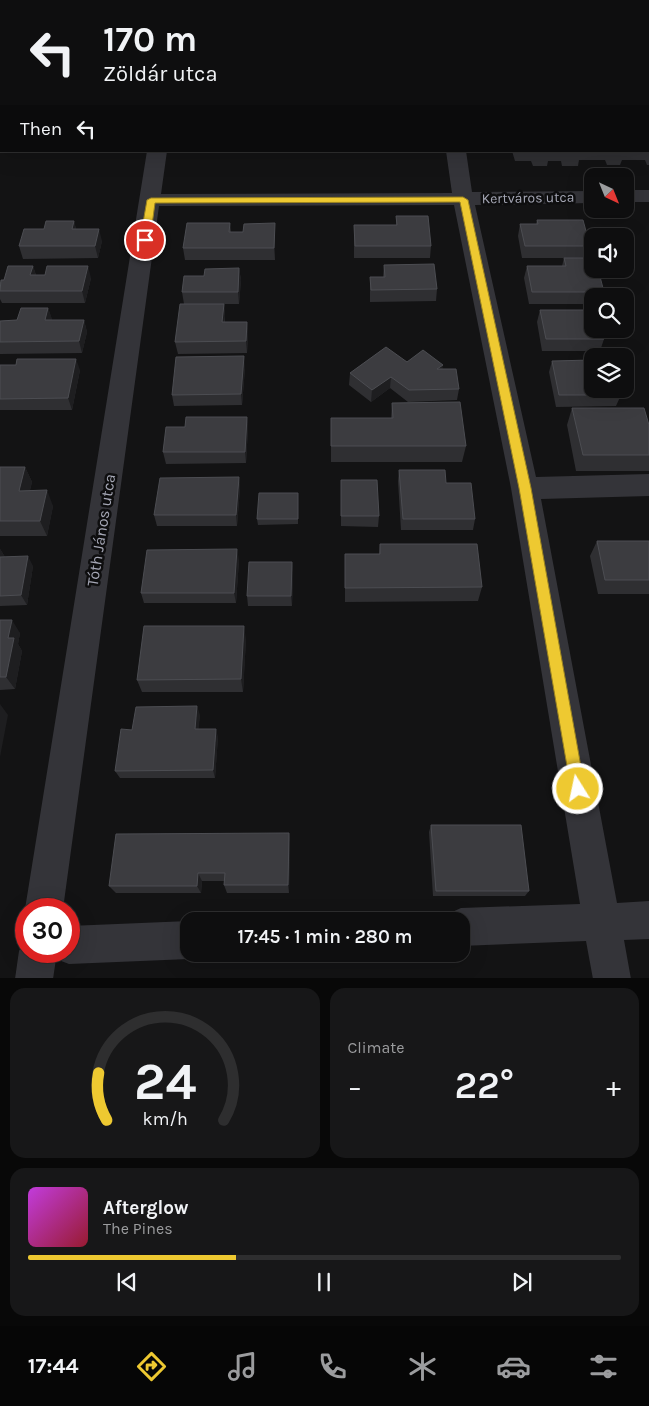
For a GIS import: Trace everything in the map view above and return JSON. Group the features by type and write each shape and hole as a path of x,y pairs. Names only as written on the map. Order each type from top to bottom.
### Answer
{"street":[{"name":"Tóth János utca","path":"46,898 157,152"},
{"path":"456,152 463,200 525,488 612,978"},
{"path":"634,196 649,196"},
{"name":"Kertváros utca","path":"151,200 463,200 584,197"},
{"path":"525,488 649,485"},
{"path":"470,927 649,920"},
{"path":"80,945 180,940"},
{"path":"34,978 36,963"}],"building":[{"path":"396,216 428,216 431,246 355,246 354,225 397,225"},
{"path":"537,220 583,220 585,228 584,246 525,246 520,224 538,224"},
{"path":"46,221 74,221 72,229 99,229 95,246 19,246 24,229 44,229"},
{"path":"187,223 230,223 229,232 243,232 244,224 275,223 274,248 183,248"},
{"path":"564,258 584,258 584,278 600,278 603,288 584,288 584,292 532,292 527,266 566,266"},
{"path":"434,264 437,289 371,290 370,277 385,277 384,265"},
{"path":"8,266 33,266 30,275 45,275 47,266 88,266 82,291 0,291 1,280 4,280"},
{"path":"239,268 238,292 182,292 184,276 204,276 205,269"},
{"path":"180,304 224,304 222,322 247,322 246,341 175,342"},
{"path":"21,308 48,308 45,320 84,320 79,341 0,342 0,321 17,320"},
{"path":"540,310 584,310 584,338 604,339 546,339"},
{"path":"386,347 407,362 423,350 443,365 437,369 456,369 459,389 409,390 391,377 372,390 350,373"},
{"path":"244,356 241,394 172,395 176,357"},
{"path":"17,359 76,359 68,398 0,399 0,365 16,365"},
{"path":"584,360 584,395 559,395 552,361"},
{"path":"460,402 466,446 331,446 331,418 393,418 392,403"},
{"path":"572,408 644,408 649,425 649,455 583,455"},
{"path":"186,417 247,417 245,452 163,452 166,427 185,427"},
{"path":"0,467 25,467 19,491 47,490 40,521 0,521"},
{"path":"399,470 445,470 446,483 471,483 475,519 403,519"},
{"path":"239,477 236,515 154,515 160,478"},
{"path":"341,480 377,480 379,516 341,516"},
{"path":"259,493 298,493 298,519 257,519"},
{"path":"597,541 649,541 649,580 605,580"},
{"path":"380,544 477,544 482,587 345,588 345,554 380,554"},
{"path":"237,549 234,593 141,593 147,550"},
{"path":"28,556 21,595 0,596 0,557"},
{"path":"249,562 292,562 291,596 247,596"},
{"path":"0,620 12,620 8,638 14,638 6,677 0,677"},
{"path":"144,626 244,626 241,679 137,680"},
{"path":"197,706 195,729 216,729 213,770 115,771 121,729 132,730 136,707"},
{"path":"431,825 521,825 529,891 436,891"},
{"path":"289,833 288,885 224,885 225,873 198,873 197,886 109,886 116,834"}],"route":[{"path":"145,240 151,200 463,200 525,488 578,789"}]}
